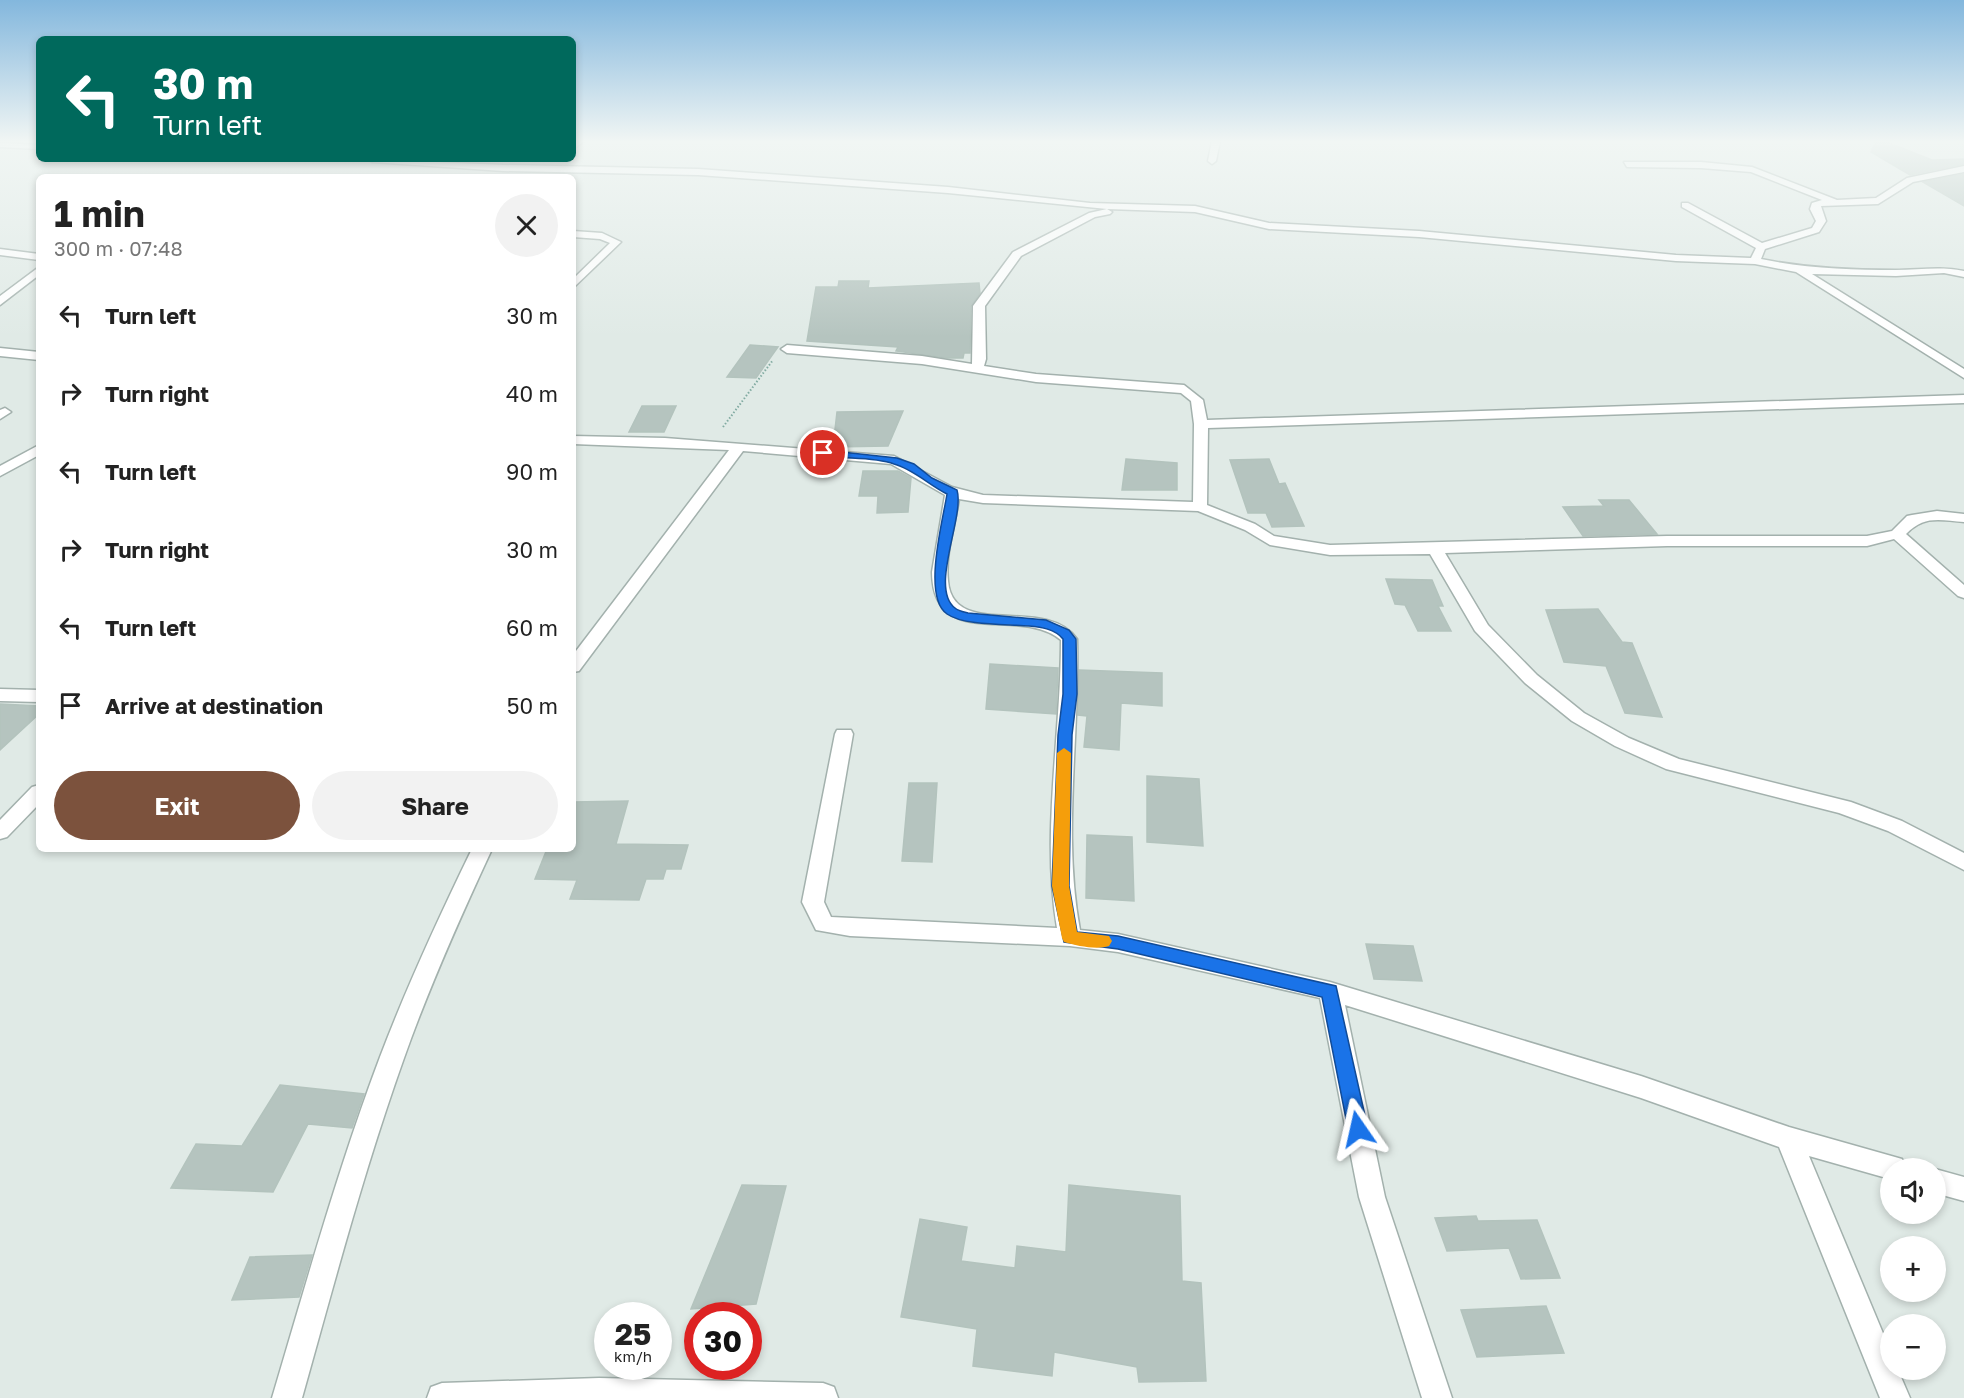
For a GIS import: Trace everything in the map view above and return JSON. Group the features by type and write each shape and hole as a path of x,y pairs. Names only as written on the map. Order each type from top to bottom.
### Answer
{"street":[{"path":"1106,206 1133,209 1196,209 1286,228 1419,234 1676,258 1755,261 1799,270 1896,273 1944,270 1964,273"},
{"path":"1687,206 1761,247 1816,230 1821,221 1816,206"},
{"path":"977,368 980,358 979,306 1017,254 1092,215 1133,209"},
{"path":"576,234 602,236 616,242 576,282"},
{"path":"1755,261 1761,247"},
{"path":"0,252 36,257"},
{"path":"1799,270 1964,374"},
{"path":"0,302 36,272"},
{"path":"787,348 878,356 1036,378 1184,388 1197,400 1201,424 1200,507"},
{"path":"0,352 36,356"},
{"path":"1201,424 1964,399"},
{"path":"576,440 710,444 894,460 911,466 928,480 953,492 983,499 1200,507 1250,527 1270,540 1330,550 1435,549 1667,541 1867,541 1897,534 1912,519 1936,516 1964,518"},
{"path":"576,663 739,447"},
{"path":"0,472 36,450"},
{"path":"23,458 36,460"},
{"path":"953,492 940,582 942,601 951,611 966,617 1046,624 1065,633 1069,639 1070,694 1065,735 1060,886 1070,938"},
{"path":"1897,534 1964,593"},
{"path":"1435,549 1464,594 1481,627 1532,679 1578,717 1622,742 1673,764 1719,778 1844,807 1895,826 1964,862"},
{"path":"0,695 36,696"},
{"path":"844,734 820,878 813,902 824,924 850,928 1070,938 1118,943 1330,991 1641,1086 1790,1139 1880,1164"},
{"path":"0,832 36,795"},
{"path":"287,1398 357,1161 392,1058 437,943 481,852"},
{"path":"1330,991 1372,1197 1437,1398"},
{"path":"1790,1139 1895,1398"},
{"path":"1946,1184 1964,1189"},
{"path":"442,1398 599,1393 823,1398"}],"path":[{"path":"710,444 771,362 787,348"}],"building":[{"path":"839,281 869,281 868,288 979,283 980,293 971,306 970,353 964,353 963,358 947,358 896,351 898,347 807,341 816,287 838,287"},
{"path":"750,345 778,347 756,378 727,377"},
{"path":"642,406 676,406 664,432 629,432"},
{"path":"903,411 888,446 833,447 837,412"},
{"path":"1126,459 1177,463 1177,490 1122,490"},
{"path":"1269,459 1279,484 1285,483 1304,526 1272,527 1266,513 1248,513 1230,460"},
{"path":"863,471 898,471 911,478 908,512 877,513 878,496 859,496"},
{"path":"1599,500 1629,500 1657,534 1583,536 1563,507 1604,506"},
{"path":"1386,579 1432,580 1443,606 1438,606 1451,631 1418,631 1405,605 1395,604"},
{"path":"1598,609 1622,642 1632,643 1662,717 1625,713 1606,666 1564,662 1546,610"},
{"path":"990,664 1058,668 1056,714 986,709"},
{"path":"1079,670 1162,673 1162,706 1121,703 1119,750 1084,747 1087,716 1078,715"},
{"path":"0,704 36,706 36,717 0,750"},
{"path":"1147,776 1199,779 1203,846 1147,842"},
{"path":"909,783 937,783 932,862 902,861"},
{"path":"628,801 616,844 688,845 681,869 666,869 663,879 646,879 639,900 570,899 577,880 535,879 546,852 576,852 576,802"},
{"path":"1087,835 1132,837 1134,901 1086,898"},
{"path":"1366,944 1413,946 1422,981 1374,979"},
{"path":"280,1085 364,1094 352,1128 308,1124 273,1192 171,1188 196,1144 242,1146"},
{"path":"742,1185 786,1186 757,1302 694,1302"},
{"path":"1069,1185 1180,1196 1182,1281 1201,1283 1206,1381 1139,1382 1137,1367 1054,1352 1052,1376 973,1366 977,1329 901,1317 920,1219 967,1227 961,1261 1015,1268 1017,1246 1066,1252"},
{"path":"1476,1216 1478,1221 1537,1220 1560,1278 1521,1279 1509,1248 1447,1251 1435,1218"},
{"path":"312,1255 299,1297 232,1300 250,1257"},
{"path":"1546,1306 1564,1353 1477,1357 1461,1310"}],"slow traffic":[{"path":"1064,753 1060,886 1070,938 1103,941"}],"route":[{"path":"823,453 894,460 911,466 928,480 953,492 940,582 942,601 951,611 966,617 1022,620 1046,624 1065,633 1069,639 1071,667 1065,735 1060,886 1070,938 1118,943 1330,991 1358,1129"}]}
